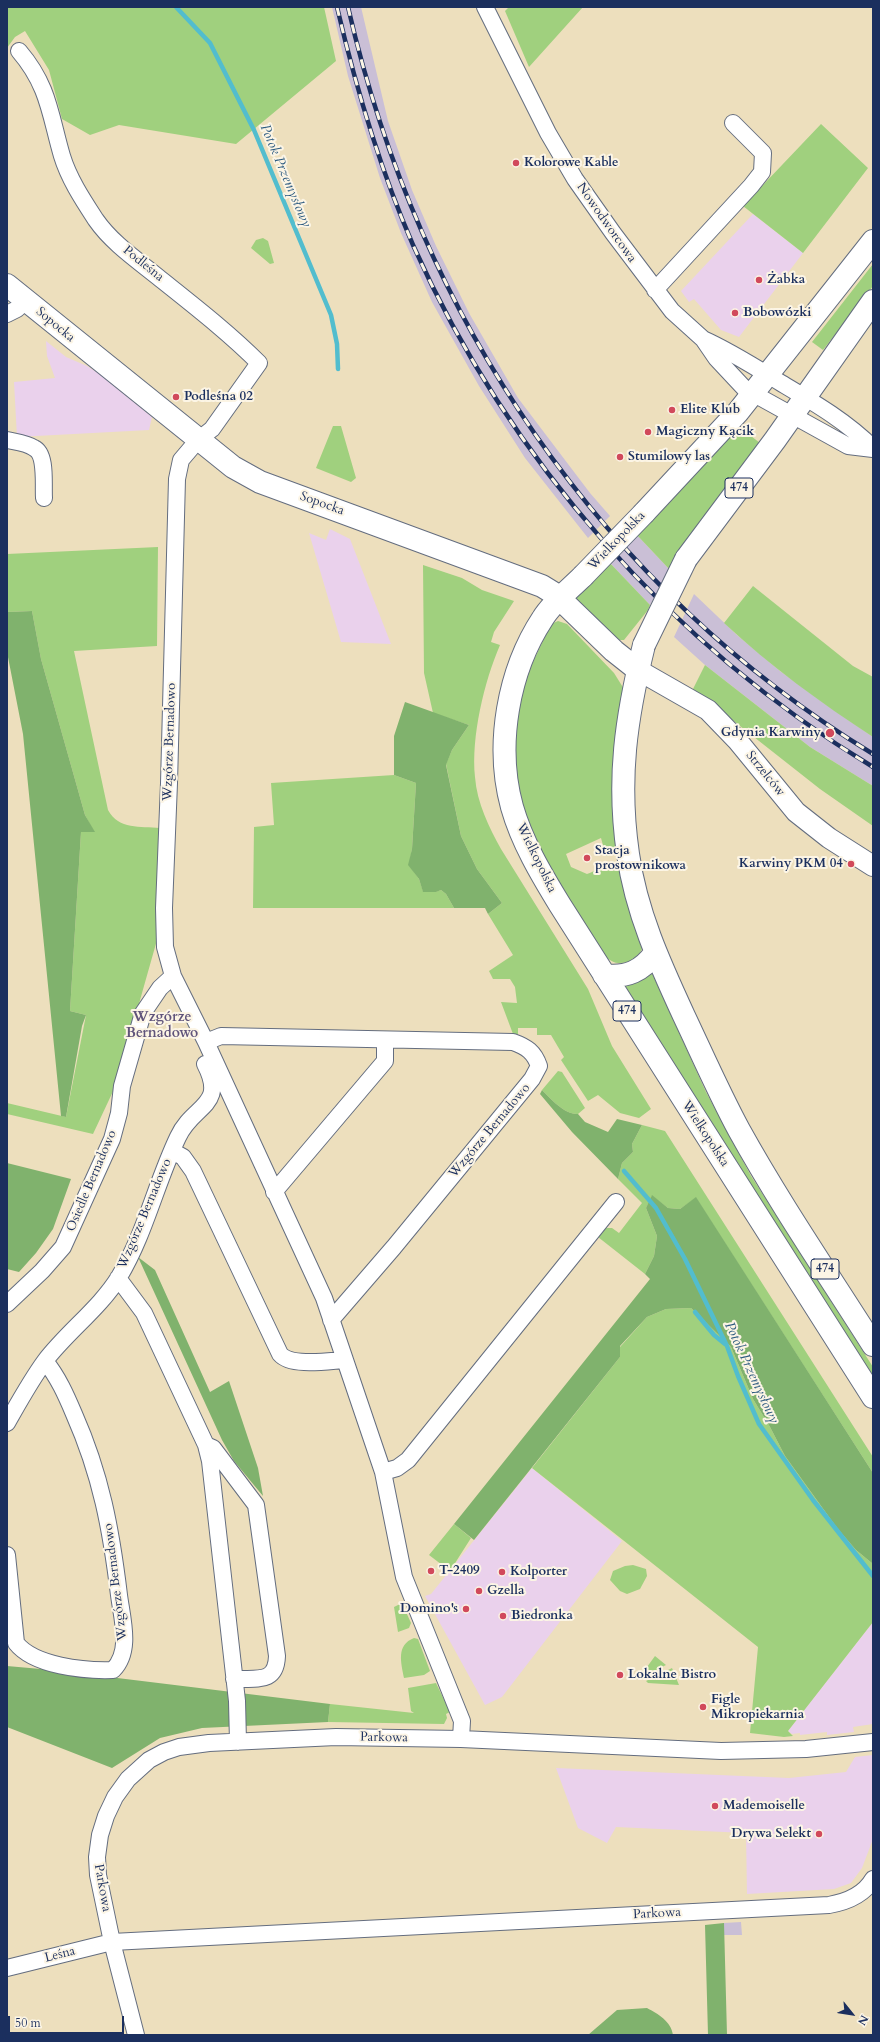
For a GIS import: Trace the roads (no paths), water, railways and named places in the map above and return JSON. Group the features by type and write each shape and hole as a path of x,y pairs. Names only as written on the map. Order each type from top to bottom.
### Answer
{"main road":[{"name":"Wielkopolska","path":"873,240 754,394 696,459 544,616 523,655 515,681 506,728 506,768 512,806 522,835 535,863 604,975 873,1397"},
{"name":"Sopocka","path":"7,285 233,468 260,482 542,586 560,598 614,651 638,670"},
{"name":"474","path":"873,301 792,416 686,559 644,646 624,746 624,820 628,855 638,900 655,953 712,1076 739,1130 777,1194 873,1345"},
{"path":"604,975 616,977 628,975 640,970 655,953"}],"street":[{"name":"Nowodworcowa","path":"485,7 548,133 575,179 655,290 672,311 703,339 720,362 745,389 848,446 873,448"},
{"name":"Podleśna","path":"19,51 34,69 45,92 62,156 71,178 97,222 127,252 232,335 259,363 212,429 198,440"},
{"path":"655,290 751,186 762,172 763,153 733,123"},
{"name":"Sopocka","path":"7,314 17,309 26,300"},
{"name":"Nowodworcowa","path":"703,339 724,348 805,398 857,432 873,448"},
{"path":"7,440 30,446 39,451 42,458 44,498"},
{"name":"Wzgórze Bernadowo","path":"198,440 181,460 177,479 170,767 164,908 165,947 173,976 206,1042 324,1298 383,1472 404,1577 462,1721 461,1739"},
{"name":"Strzelców","path":"638,670 708,710 737,740 796,812 829,838 873,866"},
{"name":"Osiedle Bernadowo","path":"7,1304 42,1271 63,1246 112,1139 119,1113 122,1086 143,1013 160,988 173,976"},
{"name":"Wzgórze Bernadowo","path":"7,1423 45,1361 118,1278 135,1245 182,1128 193,1115 204,1107 210,1098 213,1089 212,1078 203,1059 202,1050 206,1042 221,1036 385,1041 513,1042 526,1047 535,1055 539,1066 532,1079 394,1247 331,1320"},
{"path":"274,1192 385,1060 385,1041"},
{"name":"Wzgórze Bernadowo","path":"172,1151 183,1157 193,1171 280,1354 287,1360 295,1362 344,1360"},
{"path":"383,1472 398,1468 408,1460 616,1202"},
{"name":"Wzgórze Bernadowo","path":"118,1278 144,1313 206,1445 210,1461 237,1700 238,1742"},
{"name":"Wzgórze Bernadowo","path":"7,1555 16,1643 22,1652 48,1663 100,1670 112,1670 118,1665 124,1649 123,1626 114,1556 102,1490 85,1439 57,1376 45,1361"},
{"name":"Wzgórze Bernadowo","path":"206,1445 213,1448 256,1505 277,1656 277,1665 272,1675 266,1677 234,1679"},
{"name":"Parkowa","path":"873,1742 806,1749 721,1751 461,1739 336,1737 209,1743 179,1747 164,1752 144,1765 128,1779 115,1797 104,1822 97,1857 98,1875 112,1942 829,1905 844,1903 857,1896 873,1879"},
{"path":"112,1942 136,2035"},
{"name":"Leśna","path":"7,1968 112,1942"}],"waterway":[{"name":"Potok Przemysłowy","path":"176,7 210,43 254,130 331,315 337,344 338,369"},
{"name":"Potok Przemysłowy","path":"624,1171 656,1208 685,1259 727,1346 738,1376 759,1424 813,1500 873,1576"},
{"path":"695,1312 714,1335 725,1344"}],"railway":[{"path":"337,7 352,68 379,158 413,245 452,324 497,400 547,472 603,541 664,605 729,664 799,718 873,767"},
{"path":"348,7 380,121 422,231 473,335 535,434 606,526 686,610 775,687 873,754"}],"place":[{"name":"Kolorowe Kable","path":"516,163"},
{"name":"Żabka","path":"759,280"},
{"name":"Bobowózki","path":"735,313"},
{"name":"Podleśna 02","path":"176,397"},
{"name":"Elite Klub","path":"672,410"},
{"name":"Magiczny Kącik","path":"648,432"},
{"name":"Stumilowy las","path":"620,457"},
{"name":"Gdynia Karwiny","path":"830,733"},
{"name":"Stacja prostownikowa","path":"587,858"},
{"name":"Karwiny PKM 04","path":"851,864"},
{"name":"T-2409","path":"431,1571"},
{"name":"Kolporter","path":"502,1572"},
{"name":"Gzella","path":"479,1591"},
{"name":"Domino's","path":"466,1609"},
{"name":"Biedronka","path":"503,1616"},
{"name":"Lokalne Bistro","path":"620,1675"},
{"name":"Figle Mikropiekarnia","path":"703,1707"},
{"name":"Mademoiselle","path":"715,1806"},
{"name":"Drywa Selekt","path":"819,1834"}],"district":[{"name":"Wzgórze Bernadowo","path":"162,1026"}]}
